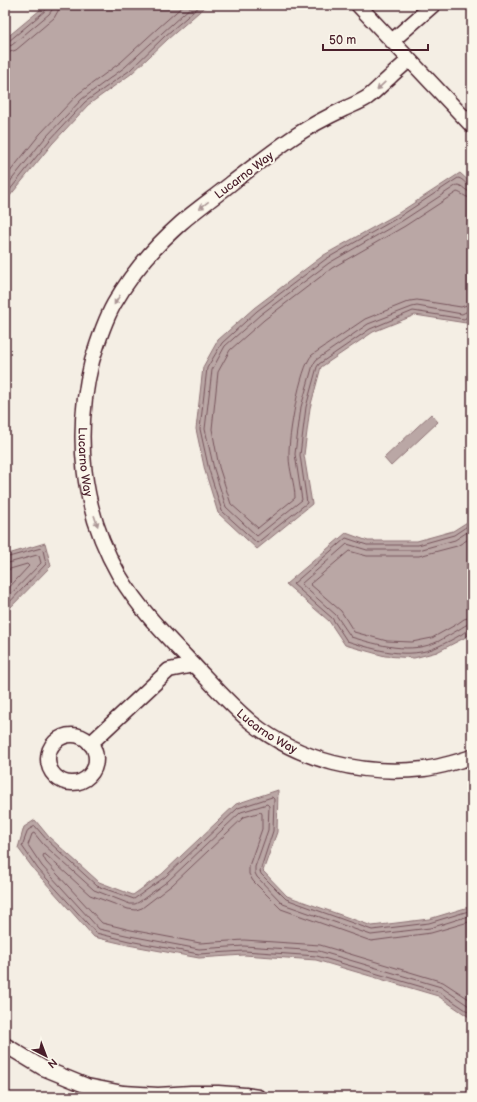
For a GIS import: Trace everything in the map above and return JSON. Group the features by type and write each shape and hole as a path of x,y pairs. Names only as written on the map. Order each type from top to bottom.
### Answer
{"street":[{"path":"358,5 472,126"},
{"path":"392,41 433,5"},
{"name":"Lucarno Way","path":"409,60 370,96 296,136 182,222 153,251 126,284 101,331 88,377 82,428 85,480 89,500 106,548 119,574 136,601 153,622 236,709 254,724 292,748 314,757 336,764 378,771 426,769 472,757"},
{"path":"170,670 174,644"},
{"path":"90,744 170,670 194,665"},
{"path":"5,1045 43,1068 87,1086 123,1093 158,1095 218,1093 258,1097"}],"water":[{"path":"46,5 207,5 131,74 88,105 52,144 5,202 5,39"},
{"path":"460,173 472,184 472,318 466,323 415,315 373,332 321,367 310,408 304,455 312,504 257,549 218,513 205,471 196,429 203,367 218,340 254,308 324,255 397,214"},
{"path":"431,414 438,422 391,466 384,458"},
{"path":"472,519 472,631 466,637 437,652 414,658 385,656 345,645 329,621 286,584 346,533 368,541 417,541 453,531"},
{"path":"45,543 51,566 5,613 5,555"},
{"path":"278,790 277,832 263,871 287,896 372,926 429,919 472,906 472,1019 438,996 316,960 244,955 199,958 94,937 35,871 18,848 24,827 35,820 49,837 99,882 133,895 162,874 236,804"}]}
